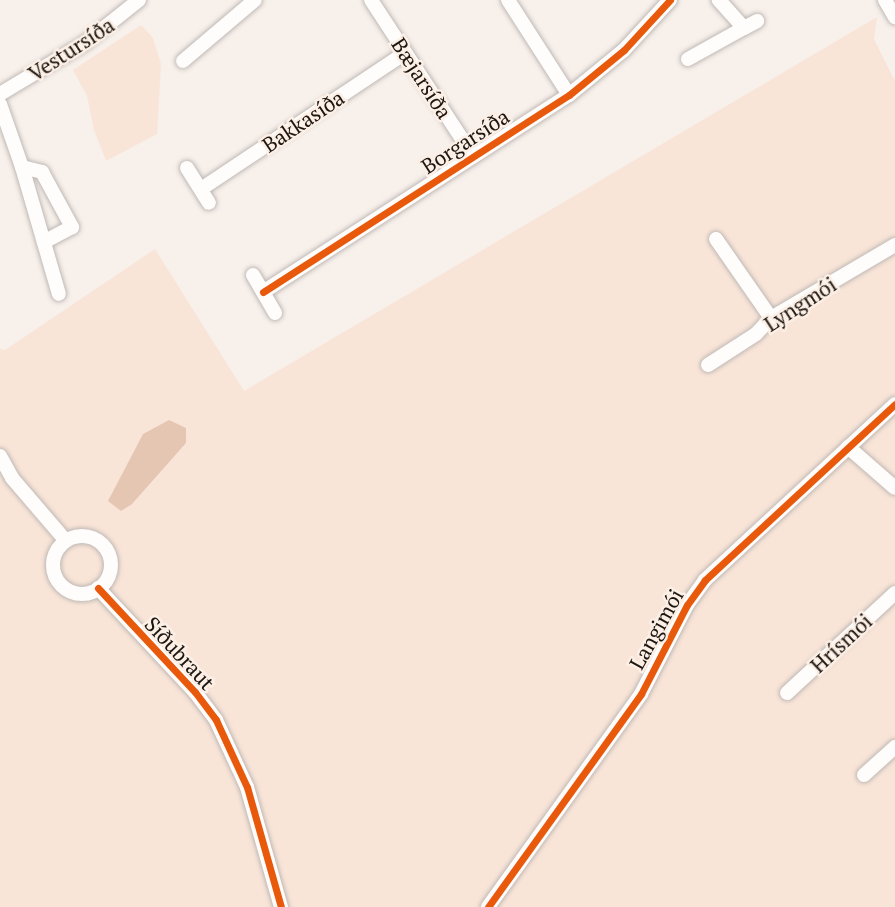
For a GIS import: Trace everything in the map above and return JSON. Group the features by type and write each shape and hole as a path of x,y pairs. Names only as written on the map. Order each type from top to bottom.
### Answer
{"street":[{"name":"Vestursíða","path":"0,94 85,43 139,0"},
{"path":"183,61 255,0"},
{"name":"Bæjarsíða","path":"370,0 472,156"},
{"path":"508,0 569,95"},
{"name":"Borgarsíða","path":"263,292 569,95 624,50 670,0"},
{"path":"688,58 750,25 719,0"},
{"path":"885,0 895,17"},
{"name":"Bakkasíða","path":"201,189 405,53"},
{"path":"0,104 22,167 59,294"},
{"path":"22,167 42,172 72,227 44,242"},
{"path":"187,168 209,203"},
{"path":"716,239 771,318"},
{"name":"Lyngmói","path":"708,365 756,334 771,318 895,245"},
{"path":"253,275 275,313"},
{"name":"Langimói","path":"488,907 640,694 687,605 705,580 895,404"},
{"path":"848,447 895,488"},
{"path":"0,456 12,478 66,541"},
{"path":"86,536 106,550 110,569 98,588 84,594 74,593 58,581 53,562 56,552 66,541 86,536"},
{"name":"Síðubraut","path":"98,588 195,692 216,720 247,787 281,907"},
{"name":"Hrísmói","path":"787,693 895,593"},
{"path":"864,775 895,747"}],"shaded area":[{"path":"877,17 874,39 895,81 895,907 0,907 0,349 5,350 155,249 244,391"},
{"path":"141,25 153,38 161,64 157,134 106,161 94,130 87,96 73,70"},
{"path":"169,420 186,428 186,443 132,504 121,511 108,501 143,434"}],"cycle path":[{"path":"263,292 569,95 624,50 670,0"},
{"path":"488,907 641,694 687,605 705,580 895,404"},
{"path":"98,588 195,692 216,720 247,787 281,907"}]}
